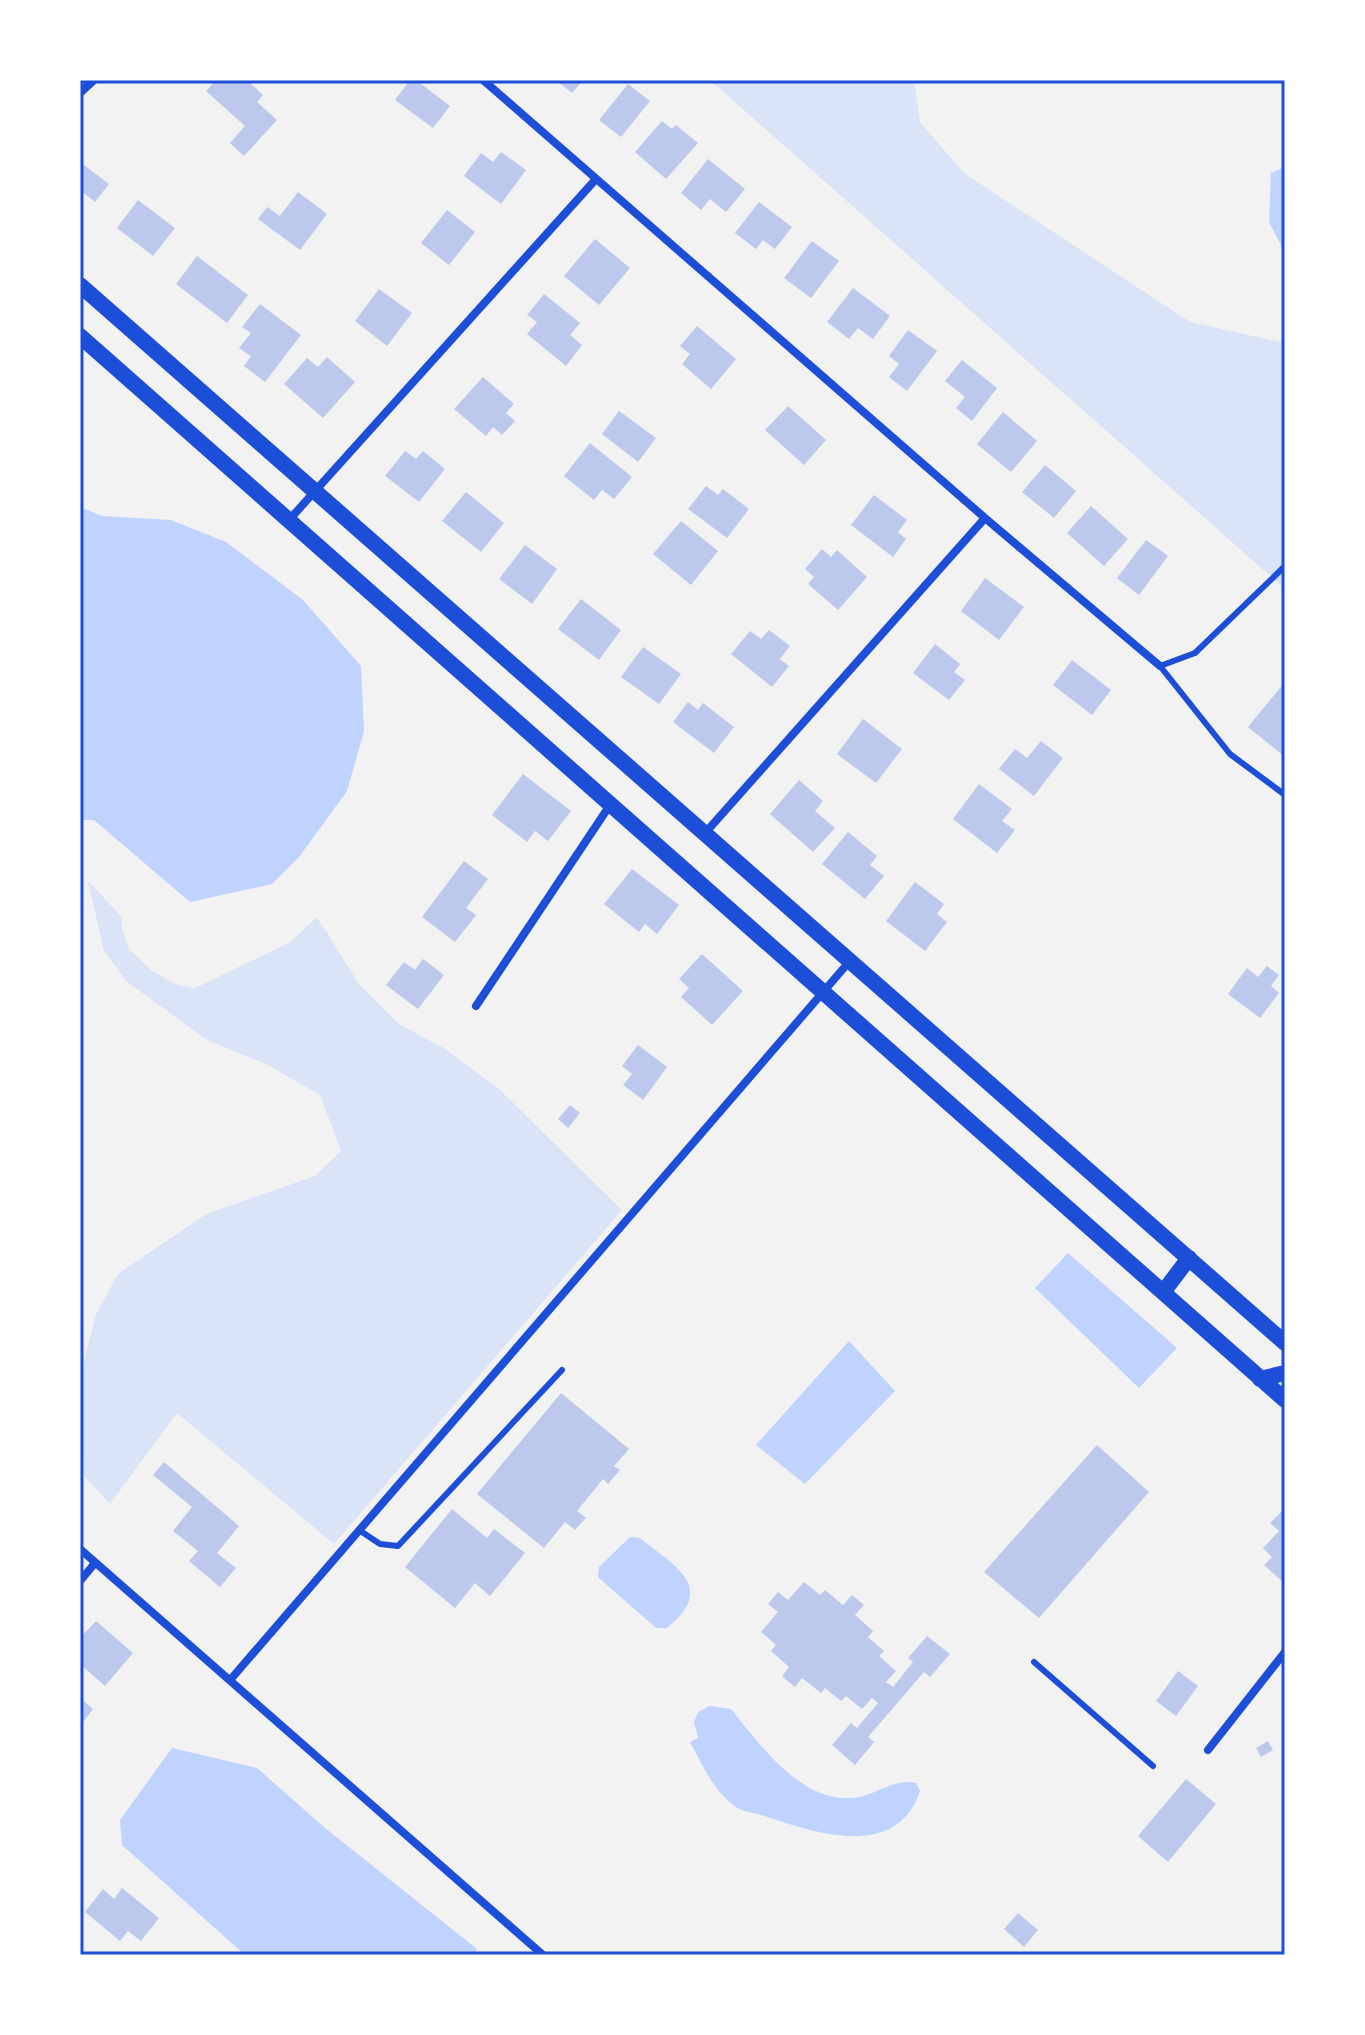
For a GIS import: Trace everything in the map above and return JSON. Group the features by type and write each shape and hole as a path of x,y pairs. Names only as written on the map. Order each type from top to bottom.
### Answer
{"main road":[{"path":"80,285 1285,1343"},
{"path":"80,336 1285,1400"},
{"path":"1164,1291 1189,1258"},
{"path":"1260,1379 1285,1373"}],"street":[{"path":"80,93 94,80"},
{"path":"483,80 985,518 1160,666"},
{"path":"289,520 317,493 596,179"},
{"path":"706,832 985,518"},
{"path":"476,1006 610,804"},
{"path":"231,1679 850,961"},
{"path":"80,1549 543,1955"},
{"path":"80,1581 95,1563"},
{"path":"1208,1750 1285,1652"}],"lane":[{"path":"1285,566 1195,653 1160,666 1230,754 1285,795"},
{"path":"359,1530 380,1544 398,1546 562,1370"},
{"path":"1034,1662 1153,1766"}],"shaded area":[{"path":"710,80 914,80 920,122 964,173 1190,322 1285,343 1285,589"},
{"path":"88,881 122,917 122,929 129,949 151,970 175,984 195,988 289,943 317,917 359,984 399,1024 445,1049 499,1089 622,1210 334,1544 177,1413 110,1504 84,1476 80,1401 83,1365 96,1314 118,1274 206,1214 315,1176 341,1151 320,1095 268,1065 207,1040 126,981 104,951"}],"water":[{"path":"1285,167 1285,253 1269,222 1271,173"},
{"path":"80,507 102,516 171,520 226,542 303,600 361,666 364,731 347,791 299,857 272,884 190,902 94,820 80,820"},
{"path":"1068,1253 1177,1348 1139,1388 1035,1288"},
{"path":"849,1341 895,1391 805,1484 756,1445"},
{"path":"630,1537 640,1538 686,1578 690,1589 689,1601 682,1614 667,1628 656,1628 598,1577 599,1567"},
{"path":"710,1706 731,1709 787,1772 823,1794 842,1798 863,1796 910,1782 916,1783 920,1791 909,1813 893,1827 874,1834 830,1834 742,1810 728,1801 715,1786 690,1742 698,1738 694,1722 698,1712"},
{"path":"172,1748 257,1768 325,1828 477,1949 474,1955 245,1955 122,1845 120,1820"}],"building":[{"path":"216,80 253,80 250,83 263,95 257,102 277,120 244,156 230,143 245,126 206,91"},
{"path":"410,80 416,80 450,106 433,128 395,100"},
{"path":"556,80 583,80 572,93"},
{"path":"628,84 650,101 621,137 599,120"},
{"path":"662,121 672,129 676,125 698,143 666,179 635,152"},
{"path":"501,152 526,170 501,204 464,176 481,153 493,162"},
{"path":"708,159 745,189 726,212 710,199 701,210 681,193"},
{"path":"80,162 109,184 95,202 80,190"},
{"path":"298,192 327,214 300,250 258,219 267,207 280,216"},
{"path":"138,200 175,228 153,256 117,228"},
{"path":"759,202 792,227 775,249 763,240 756,249 735,233"},
{"path":"447,210 475,232 449,265 421,243"},
{"path":"595,239 630,268 599,305 564,276"},
{"path":"812,241 839,261 811,298 784,278"},
{"path":"197,256 248,295 227,323 176,284"},
{"path":"853,288 890,316 873,339 858,328 849,339 827,322"},
{"path":"379,289 412,313 387,346 355,321"},
{"path":"544,294 580,323 570,335 582,345 566,366 527,334 537,322 527,315"},
{"path":"260,304 301,335 265,382 244,366 251,356 239,348 251,333 242,327"},
{"path":"697,326 736,359 711,389 682,364 690,354 680,346"},
{"path":"908,330 937,351 907,391 889,377 899,364 889,356"},
{"path":"327,357 355,382 323,418 284,384 307,358 318,367"},
{"path":"962,360 997,388 972,421 956,408 965,397 945,381"},
{"path":"483,377 514,404 506,413 515,421 502,435 493,427 486,436 454,409"},
{"path":"788,406 826,440 804,465 765,430"},
{"path":"619,411 656,438 638,462 602,434"},
{"path":"1003,412 1037,441 1011,472 977,444"},
{"path":"590,443 632,477 614,499 602,490 594,500 564,476"},
{"path":"405,451 416,459 423,451 445,469 419,502 385,476"},
{"path":"1045,465 1076,491 1054,518 1022,492"},
{"path":"706,486 718,495 723,489 749,509 727,538 688,509"},
{"path":"466,492 504,523 481,552 442,521"},
{"path":"874,495 907,520 898,532 906,539 893,557 851,525"},
{"path":"1091,506 1128,539 1104,566 1067,533"},
{"path":"681,521 718,551 691,585 653,554"},
{"path":"1146,540 1168,556 1139,595 1117,578"},
{"path":"525,545 557,569 532,604 499,579"},
{"path":"822,549 831,557 837,550 867,577 838,610 808,584 814,577 805,569"},
{"path":"985,578 1024,607 999,640 961,611"},
{"path":"581,599 621,630 599,660 558,629"},
{"path":"769,630 790,646 780,659 789,666 772,687 731,654 750,631 761,639"},
{"path":"935,644 960,664 954,672 965,680 949,700 913,673"},
{"path":"643,647 681,674 659,704 621,677"},
{"path":"1072,660 1111,690 1092,715 1053,685"},
{"path":"1285,682 1285,757 1248,727"},
{"path":"688,702 698,710 703,703 734,727 714,753 673,722"},
{"path":"863,719 902,749 876,783 837,754"},
{"path":"1041,741 1063,758 1034,796 999,769 1015,749 1027,758"},
{"path":"523,774 571,811 548,841 535,831 527,842 492,815"},
{"path":"799,780 823,801 815,811 835,828 813,852 770,814"},
{"path":"979,784 1012,809 1002,821 1015,830 997,853 953,819"},
{"path":"848,832 877,856 870,865 884,876 865,899 822,864"},
{"path":"464,861 488,879 466,908 476,915 455,942 422,917"},
{"path":"632,869 679,905 657,934 645,924 639,932 604,904"},
{"path":"915,882 944,904 937,914 947,922 925,951 886,921"},
{"path":"702,954 743,991 712,1025 681,997 689,988 679,979"},
{"path":"423,959 444,975 418,1009 386,985 404,962 415,970"},
{"path":"1267,966 1279,975 1271,986 1279,993 1260,1018 1228,994 1247,968 1258,977"},
{"path":"638,1045 667,1067 643,1100 623,1085 632,1074 622,1066"},
{"path":"570,1105 580,1113 568,1128 558,1119"},
{"path":"561,1393 629,1449 614,1466 620,1470 608,1484 603,1479 577,1511 586,1518 575,1530 565,1522 544,1548 477,1494"},
{"path":"1097,1445 1149,1492 1039,1618 984,1572"},
{"path":"164,1462 239,1526 217,1553 236,1568 220,1587 189,1561 198,1551 173,1531 192,1507 153,1475"},
{"path":"1285,1508 1285,1584 1264,1565 1272,1557 1263,1548 1279,1531 1270,1523"},
{"path":"452,1509 487,1538 494,1529 525,1553 490,1596 475,1583 455,1608 405,1567"},
{"path":"804,1582 820,1595 825,1590 843,1605 852,1595 864,1605 855,1615 873,1631 868,1637 884,1651 879,1656 896,1671 886,1682 893,1687 913,1662 908,1658 927,1636 950,1654 930,1677 924,1672 868,1737 874,1742 855,1765 832,1745 851,1723 857,1728 878,1703 872,1698 862,1709 846,1696 841,1701 825,1688 821,1693 802,1678 795,1687 782,1676 789,1667 771,1651 776,1645 761,1632 778,1612 768,1604 778,1592 788,1600"},
{"path":"96,1621 133,1653 105,1686 80,1664 80,1638"},
{"path":"1178,1671 1198,1686 1176,1716 1156,1701"},
{"path":"80,1698 93,1709 80,1726"},
{"path":"1268,1741 1273,1750 1261,1757 1256,1748"},
{"path":"1186,1779 1216,1804 1168,1862 1138,1836"},
{"path":"122,1888 159,1918 141,1941 128,1931 120,1941 85,1912 103,1889 114,1899"},
{"path":"1018,1913 1038,1930 1024,1947 1004,1929"}]}
